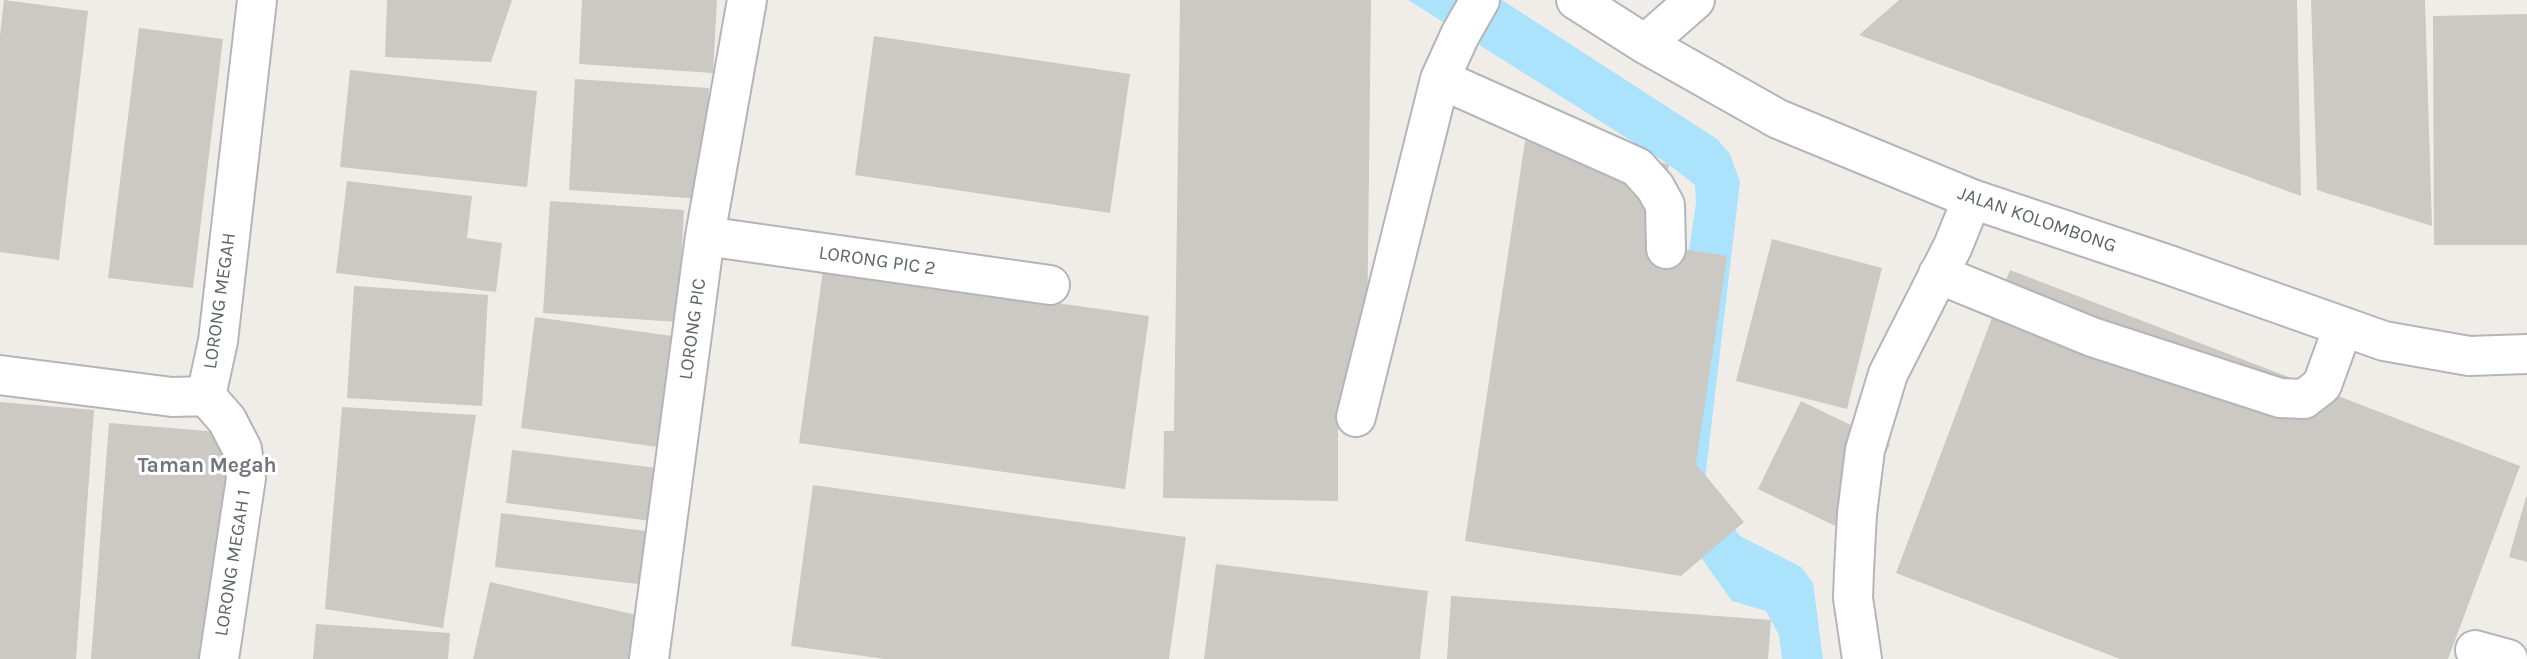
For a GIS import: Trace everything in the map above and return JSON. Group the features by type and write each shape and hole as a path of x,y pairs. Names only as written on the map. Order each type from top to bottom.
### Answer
{"street":[{"name":"LORONG MEGAH","path":"0,375 172,397 206,396 218,341 257,0"},
{"name":"LORONG PIC","path":"649,659 705,236 747,0"},
{"path":"1356,417 1440,79 1480,0"},
{"name":"JALAN KOLOMBONG","path":"1576,0 1645,44 1778,119 1972,199 2384,341 2469,356 2527,354"},
{"path":"1645,44 1695,0"},
{"path":"1440,79 1637,167 1655,187 1665,205 1666,249"},
{"path":"1862,659 1853,598 1857,514 1865,450 1888,374 1953,246 1972,199"},
{"name":"LORONG PIC 2","path":"705,236 1049,285"},
{"path":"1938,274 2092,337 2280,398 2304,399 2322,385 2343,327"},
{"name":"LORONG MEGAH 1","path":"206,396 228,420 242,449 246,478 219,659"}],"water":[{"path":"1408,0 1502,0 1717,139 1730,154 1740,182 1704,488 1740,536 1801,567 1813,583 1823,659 1782,659 1779,635 1766,611 1732,601 1653,490 1696,203 1695,185 1668,164"}],"building":[{"path":"4,0 88,11 59,260 0,252 0,36"},
{"path":"387,0 512,0 491,62 385,57"},
{"path":"582,0 717,0 713,73 579,64"},
{"path":"1180,0 1371,0 1366,426 1338,426 1338,501 1163,498 1164,431 1174,431"},
{"path":"1899,0 2297,0 2301,196 1859,35"},
{"path":"2311,0 2425,0 2432,226 2317,190"},
{"path":"2527,14 2527,245 2434,245 2433,16"},
{"path":"139,28 223,39 193,288 108,278"},
{"path":"874,36 1130,74 1110,213 855,175"},
{"path":"350,70 537,91 527,187 340,167"},
{"path":"575,79 709,88 703,199 569,190"},
{"path":"1525,141 1669,164 1657,245 1727,256 1696,464 1744,522 1681,576 1465,541"},
{"path":"347,181 472,196 467,238 502,243 496,292 336,273"},
{"path":"550,201 684,210 678,322 543,313"},
{"path":"1772,239 1882,268 1847,409 1736,381"},
{"path":"823,270 1149,316 1125,489 799,443"},
{"path":"2010,270 2520,466 2448,659 2120,659 1896,573"},
{"path":"354,286 488,295 482,406 347,398"},
{"path":"535,317 679,337 665,448 521,428"},
{"path":"1801,401 1890,444 1848,532 1758,489"},
{"path":"0,402 94,410 76,659 0,659"},
{"path":"342,407 476,415 443,628 325,609"},
{"path":"109,423 244,434 226,659 91,659"},
{"path":"512,450 665,469 659,522 506,503"},
{"path":"813,485 1186,537 1169,659 885,659 791,646"},
{"path":"2527,497 2527,562 2509,557"},
{"path":"501,513 654,532 647,585 495,567"},
{"path":"1216,564 1428,591 1420,659 1204,659"},
{"path":"490,582 650,618 640,659 473,659"},
{"path":"1451,596 1771,620 1768,659 1447,659"},
{"path":"316,624 450,633 448,659 313,659"}],"district":[{"name":"Taman Megah","path":"207,466"}]}
